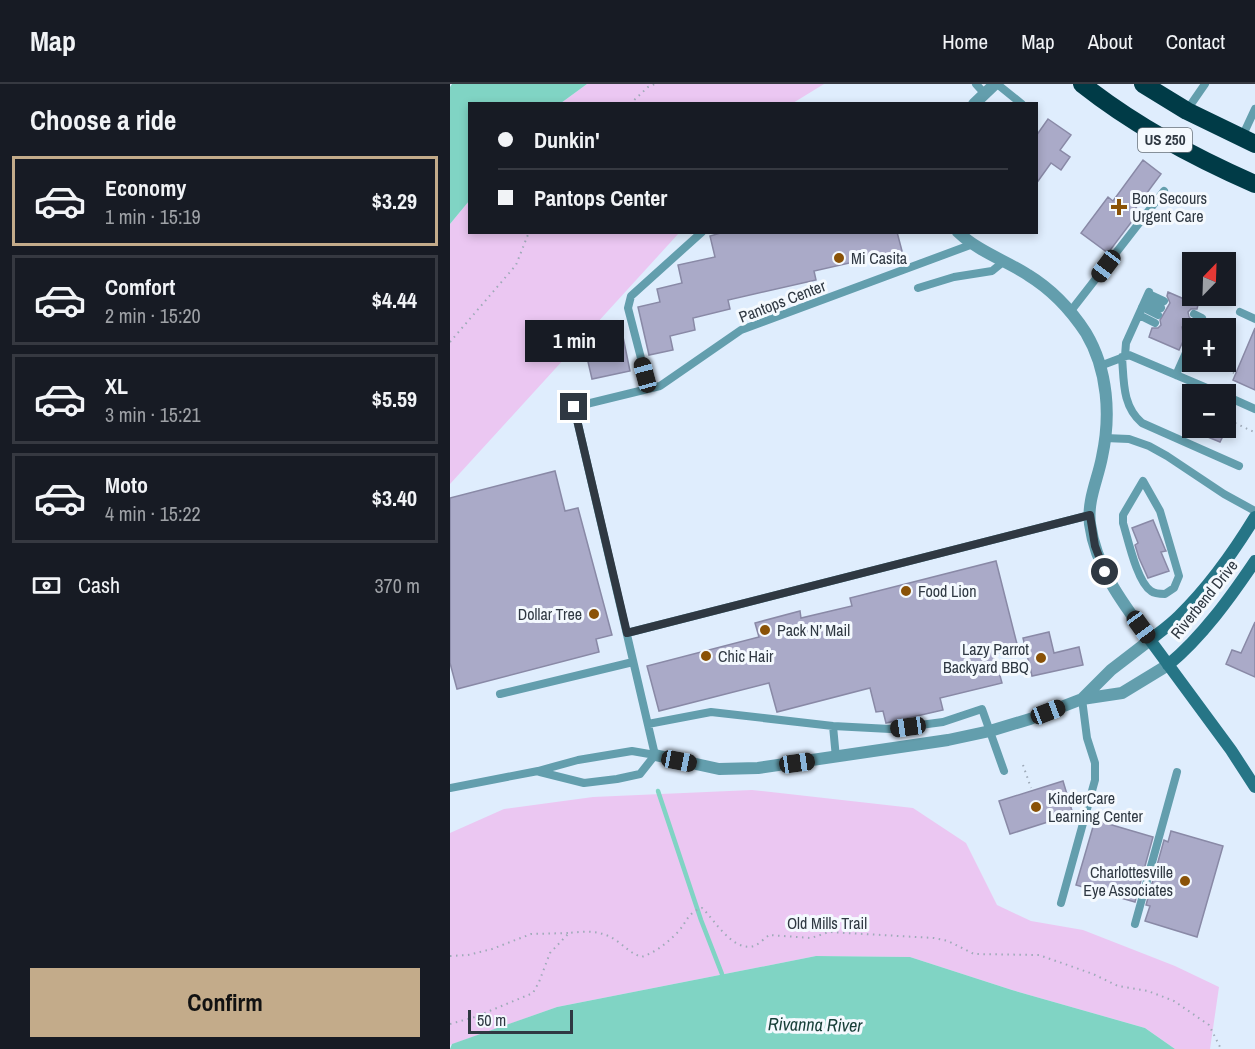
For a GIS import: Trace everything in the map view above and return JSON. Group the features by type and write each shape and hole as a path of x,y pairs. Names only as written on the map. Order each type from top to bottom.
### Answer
{"highway":[{"name":"US 250","path":"1082,84 1147,130 1183,151 1255,184"},
{"name":"US 250","path":"1143,84 1187,111 1248,141"}],"street":[{"path":"976,102 996,84"},
{"path":"960,234 973,244 1028,275 1053,294 1070,312 1098,356 1108,414 1090,506 1095,546 1118,596 1231,750 1255,787"},
{"name":"Riverbend Drive","path":"1082,699 1112,670 1178,618 1207,586 1255,517"},
{"name":"Riverbend Drive","path":"655,755 719,769 758,768 836,758 990,731 1082,699 1122,693 1168,665 1185,651 1227,600 1255,561"}],"lane":[{"path":"976,84 985,94"},
{"path":"996,84 1019,102"},
{"path":"1187,111 1205,84"},
{"path":"1248,141 1255,109"},
{"path":"1070,312 1164,191"},
{"path":"649,389 628,308 631,296 700,234"},
{"name":"Pantops Center","path":"655,755 574,407 660,386 741,330 973,244"},
{"path":"918,288 954,277 992,271 1003,262"},
{"path":"1145,302 1160,312 1145,302"},
{"path":"1145,302 1126,343 1124,357 1126,399 1132,414 1142,423 1239,466"},
{"path":"1240,312 1255,319"},
{"path":"1100,366 1129,355 1197,384"},
{"path":"1176,375 1182,358"},
{"path":"1236,400 1255,409"},
{"path":"1105,438 1129,439 1149,446 1255,511"},
{"path":"1143,482 1160,511 1179,576 1178,582 1169,592 1159,594 1148,589 1140,573 1123,523 1124,515 1143,482"},
{"path":"627,633 1090,515"},
{"path":"500,694 633,662"},
{"path":"1061,903 1095,780 1095,764 1082,699"},
{"path":"648,724 711,712 833,726 890,729 943,722 982,709 1004,771"},
{"path":"833,726 836,758"},
{"path":"450,788 538,771 578,760 632,751 655,755 640,774 617,779 584,783 538,771"},
{"path":"1135,924 1177,772"}],"path":[{"path":"632,102 648,87 655,84"},
{"path":"450,342 516,265 528,234"},
{"path":"1236,423 1254,432"},
{"path":"1023,765 1031,788"},
{"name":"Old Mills Trail","path":"569,933 596,932 608,936 628,951 641,957 652,954 679,931 693,911 702,908 719,930 734,942 747,946 756,946 770,935 811,938 829,932 934,938 948,941 974,954 1038,955 1093,974 1118,986 1148,992 1174,1001 1209,1025 1221,1049"},
{"path":"450,956 492,949 531,934 569,933"},
{"path":"450,1024 475,1017 532,993 539,982 550,953 569,933"}],"shaded area":[{"path":"587,84 824,84 795,102 562,102"},
{"path":"468,202 468,234 678,234 450,484 450,224"},
{"path":"752,790 913,808 966,843 997,905 1031,921 1083,930 1175,966 1219,987 1210,1049 1175,1049 1145,1028 1012,990 910,957 816,956 557,1007 450,1045 450,833 504,809 593,797"}],"water":[{"path":"452,84 587,84 562,102 468,102 468,202 450,224 450,87"},
{"name":"Rivanna River","path":"816,956 910,957 1012,990 1145,1028 1175,1049 450,1049 452,1044 557,1007"}],"building":[{"path":"1048,119 1071,135 1060,150 1070,157 1061,170 1051,163 1038,181 1038,133"},
{"name":"Bon Secours Urgent Care","path":"1143,160 1161,174 1132,213 1136,216 1108,253 1081,233 1108,197 1113,201"},
{"path":"717,234 898,234 902,251 814,271 816,280 728,300 730,309 693,318 695,330 670,336 673,350 649,355 638,307 660,302 657,289 682,283 678,265 715,257 710,236"},
{"path":"1168,292 1182,298 1182,306 1198,306 1197,309 1191,309 1188,312 1190,318 1182,318 1182,344 1179,350 1149,337 1152,328 1158,328 1161,325 1160,320 1170,303"},
{"path":"1255,328 1255,390 1233,380"},
{"path":"622,332 630,371 592,379 583,340"},
{"path":"1210,438 1222,438 1220,442"},
{"path":"555,471 565,511 578,508 612,635 596,639 599,652 457,689 450,663 450,498"},
{"path":"1153,520 1166,551 1161,552 1169,571 1148,578 1139,558 1135,545 1138,543 1132,528"},
{"path":"996,561 1018,648 994,654 1002,683 940,698 943,710 886,723 883,711 876,712 870,688 777,712 769,683 659,711 647,666 759,637 755,623 800,611 801,618 852,606 850,598"},
{"path":"1255,622 1255,677 1226,664 1232,650 1241,653"},
{"path":"1049,632 1054,653 1079,647 1083,665 1032,676 1023,638"},
{"name":"KinderCare Learning Center","path":"1063,781 1073,814 1010,834 999,801"},
{"path":"1095,820 1153,837 1135,902 1076,885"},
{"name":"Charlottesville Eye Associates","path":"1171,831 1223,846 1197,937 1145,921 1150,906 1146,905 1164,840 1168,842"}],"waterway":[{"path":"658,791 701,920 722,974"}],"place":[{"name":"Bon Secours Urgent Care","path":"1119,207"},
{"name":"Mi Casita","path":"839,258"},
{"name":"Food Lion","path":"906,591"},
{"name":"Dollar Tree","path":"594,614"},
{"name":"Pack N’ Mail","path":"765,630"},
{"name":"Chic Hair","path":"706,656"},
{"name":"Lazy Parrot Backyard BBQ","path":"1041,658"},
{"name":"KinderCare Learning Center","path":"1036,807"},
{"name":"Charlottesville Eye Associates","path":"1185,881"}],"route":[{"path":"574,407 627,633 1090,515 1095,546 1105,572"}]}
